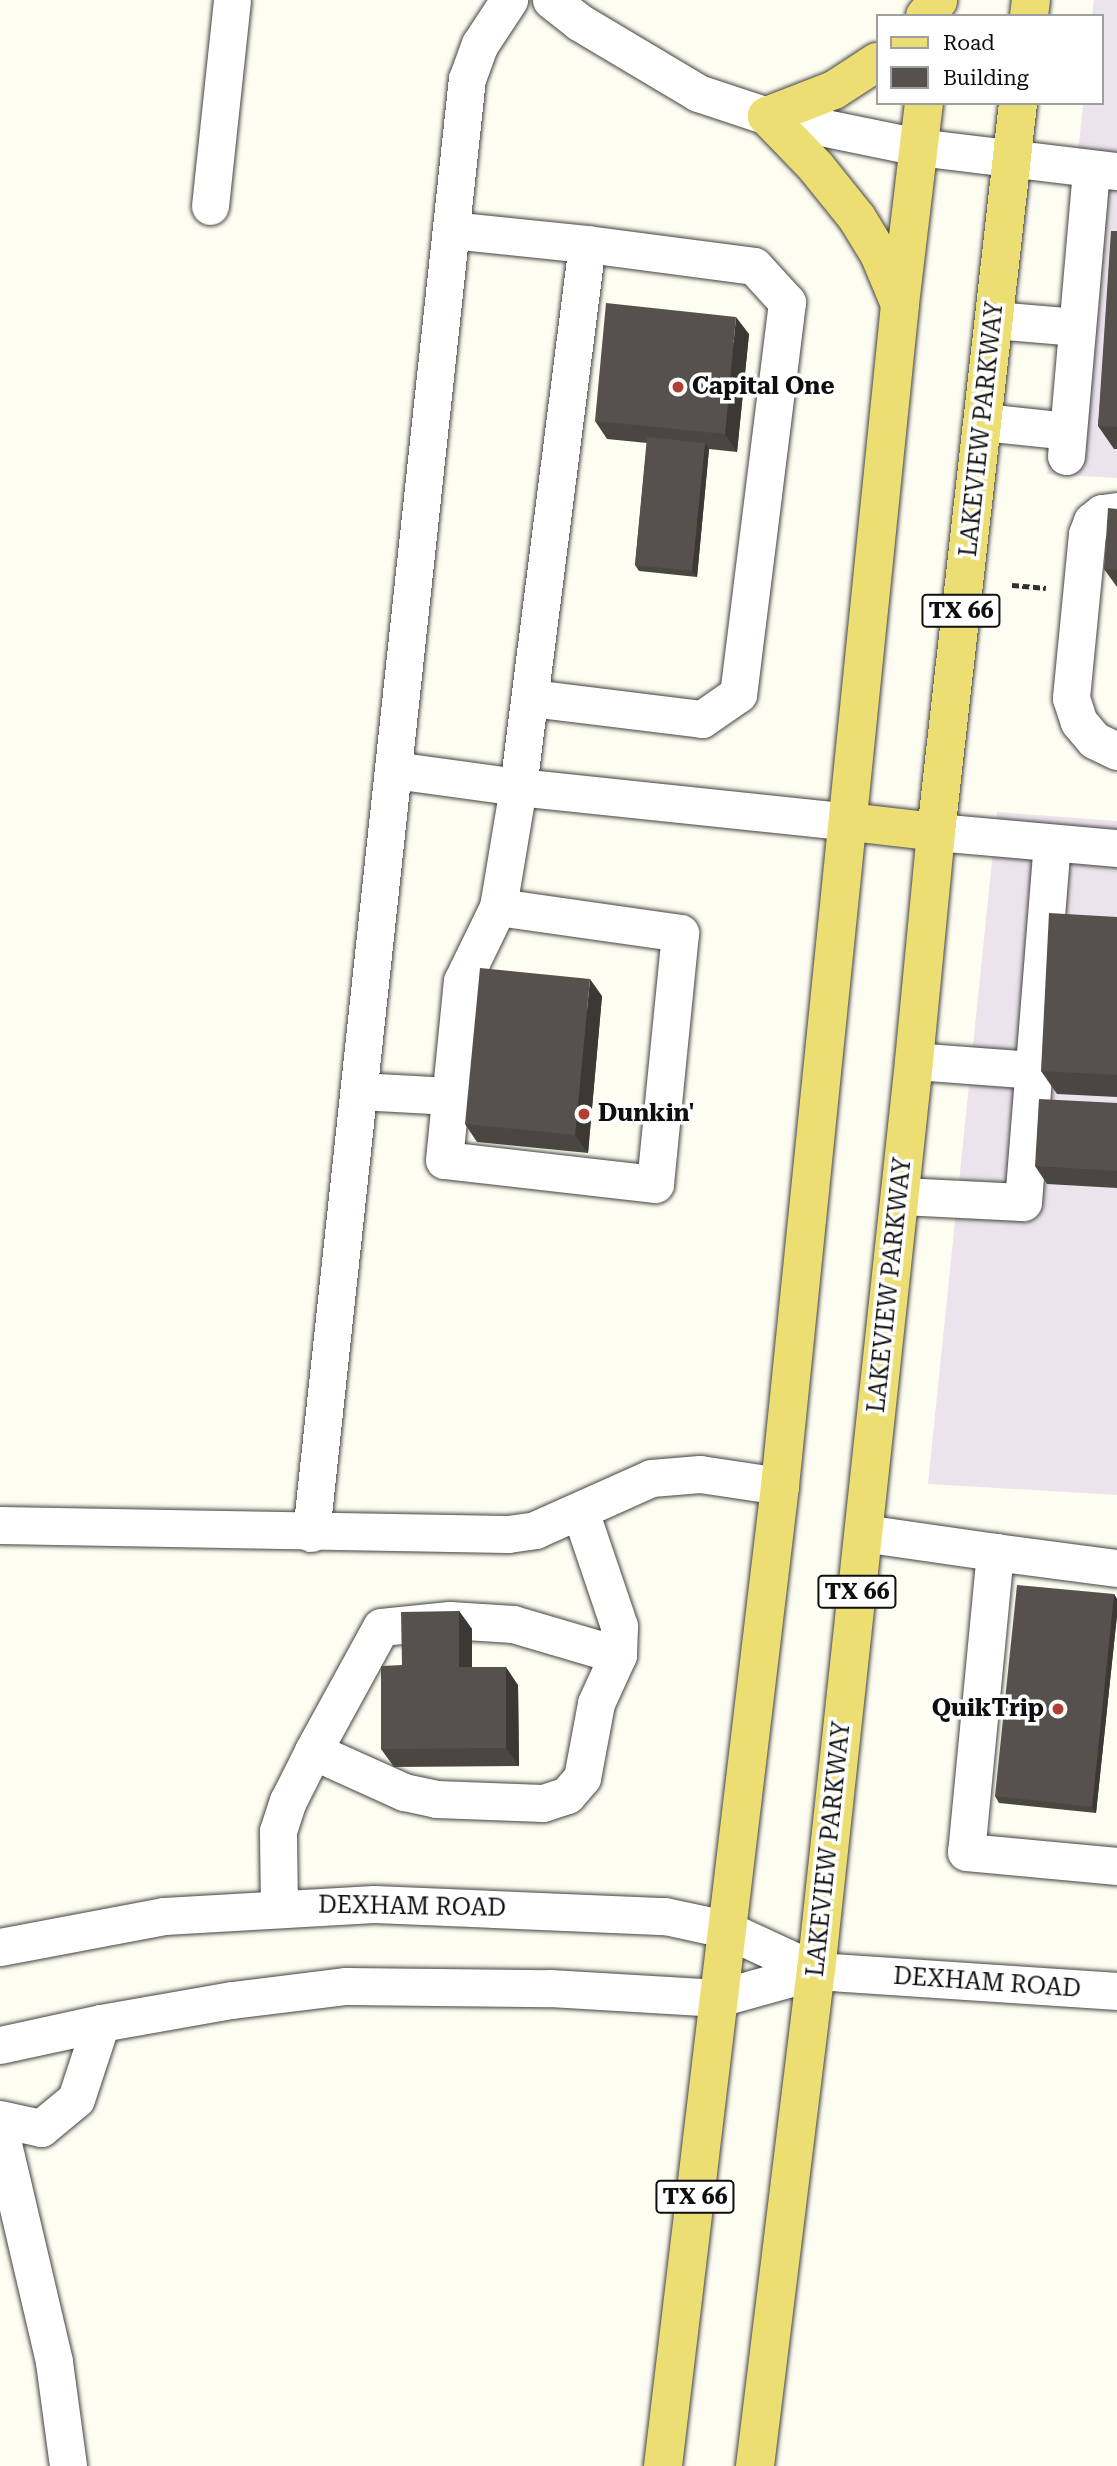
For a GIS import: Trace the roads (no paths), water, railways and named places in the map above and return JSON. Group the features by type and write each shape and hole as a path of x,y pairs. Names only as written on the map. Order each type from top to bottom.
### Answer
{"main road":[{"path":"927,14 938,0"},
{"path":"876,63 834,90 767,116 817,167 857,218 879,254 900,304"},
{"name":"TX 66","path":"663,2466 725,1928 780,1486 850,822 900,304 924,105"},
{"name":"LAKEVIEW PARKWAY","path":"755,2466 816,1971 900,1196 936,832 1018,105"},
{"path":"850,822 936,832"}],"street":[{"path":"210,206 232,0"},
{"path":"311,1533 467,79 480,44 509,0"},
{"path":"551,0 579,22 698,93 767,116 918,148 1010,161 1104,170 1077,327 1067,444 983,422"},
{"path":"451,230 587,244 754,266 788,302 738,694 702,719 530,698"},
{"path":"498,907 680,933 655,1184 444,1160 462,981 498,907 518,787 587,244"},
{"path":"994,320 1077,327"},
{"path":"1117,511 1102,513 1092,521 1087,534 1071,698 1079,722 1094,740 1117,751"},
{"path":"394,770 518,787 850,822"},
{"path":"936,832 1117,848"},
{"path":"900,1196 1023,1202 1052,843"},
{"path":"914,1061 1034,1070"},
{"path":"359,1091 450,1096"},
{"path":"0,1525 311,1533 508,1534 535,1530 651,1478 700,1474 780,1486"},
{"path":"313,1751 404,1792 436,1799 544,1803 567,1795 582,1778 596,1703 618,1655 619,1626 614,1604 580,1511"},
{"path":"863,1533 1117,1568"},
{"path":"995,1552 966,1852 1117,1866"},
{"path":"279,1907 278,1830 288,1801 381,1627 450,1620 513,1624 618,1655"},
{"name":"DEXHAM ROAD","path":"0,1947 164,1916 279,1907 374,1904 665,1916 725,1928 816,1971"},
{"name":"DEXHAM ROAD","path":"0,2045 101,2023 232,2000 346,1986 550,1988 719,1998 816,1971 1117,1992"},
{"path":"0,2119 41,2128 76,2099 101,2023"},
{"path":"0,2131 54,2362 68,2466"}],"place":[{"name":"Capital One","path":"678,387"},
{"name":"Dunkin'","path":"584,1114"},
{"name":"QuikTrip","path":"1058,1709"}]}
